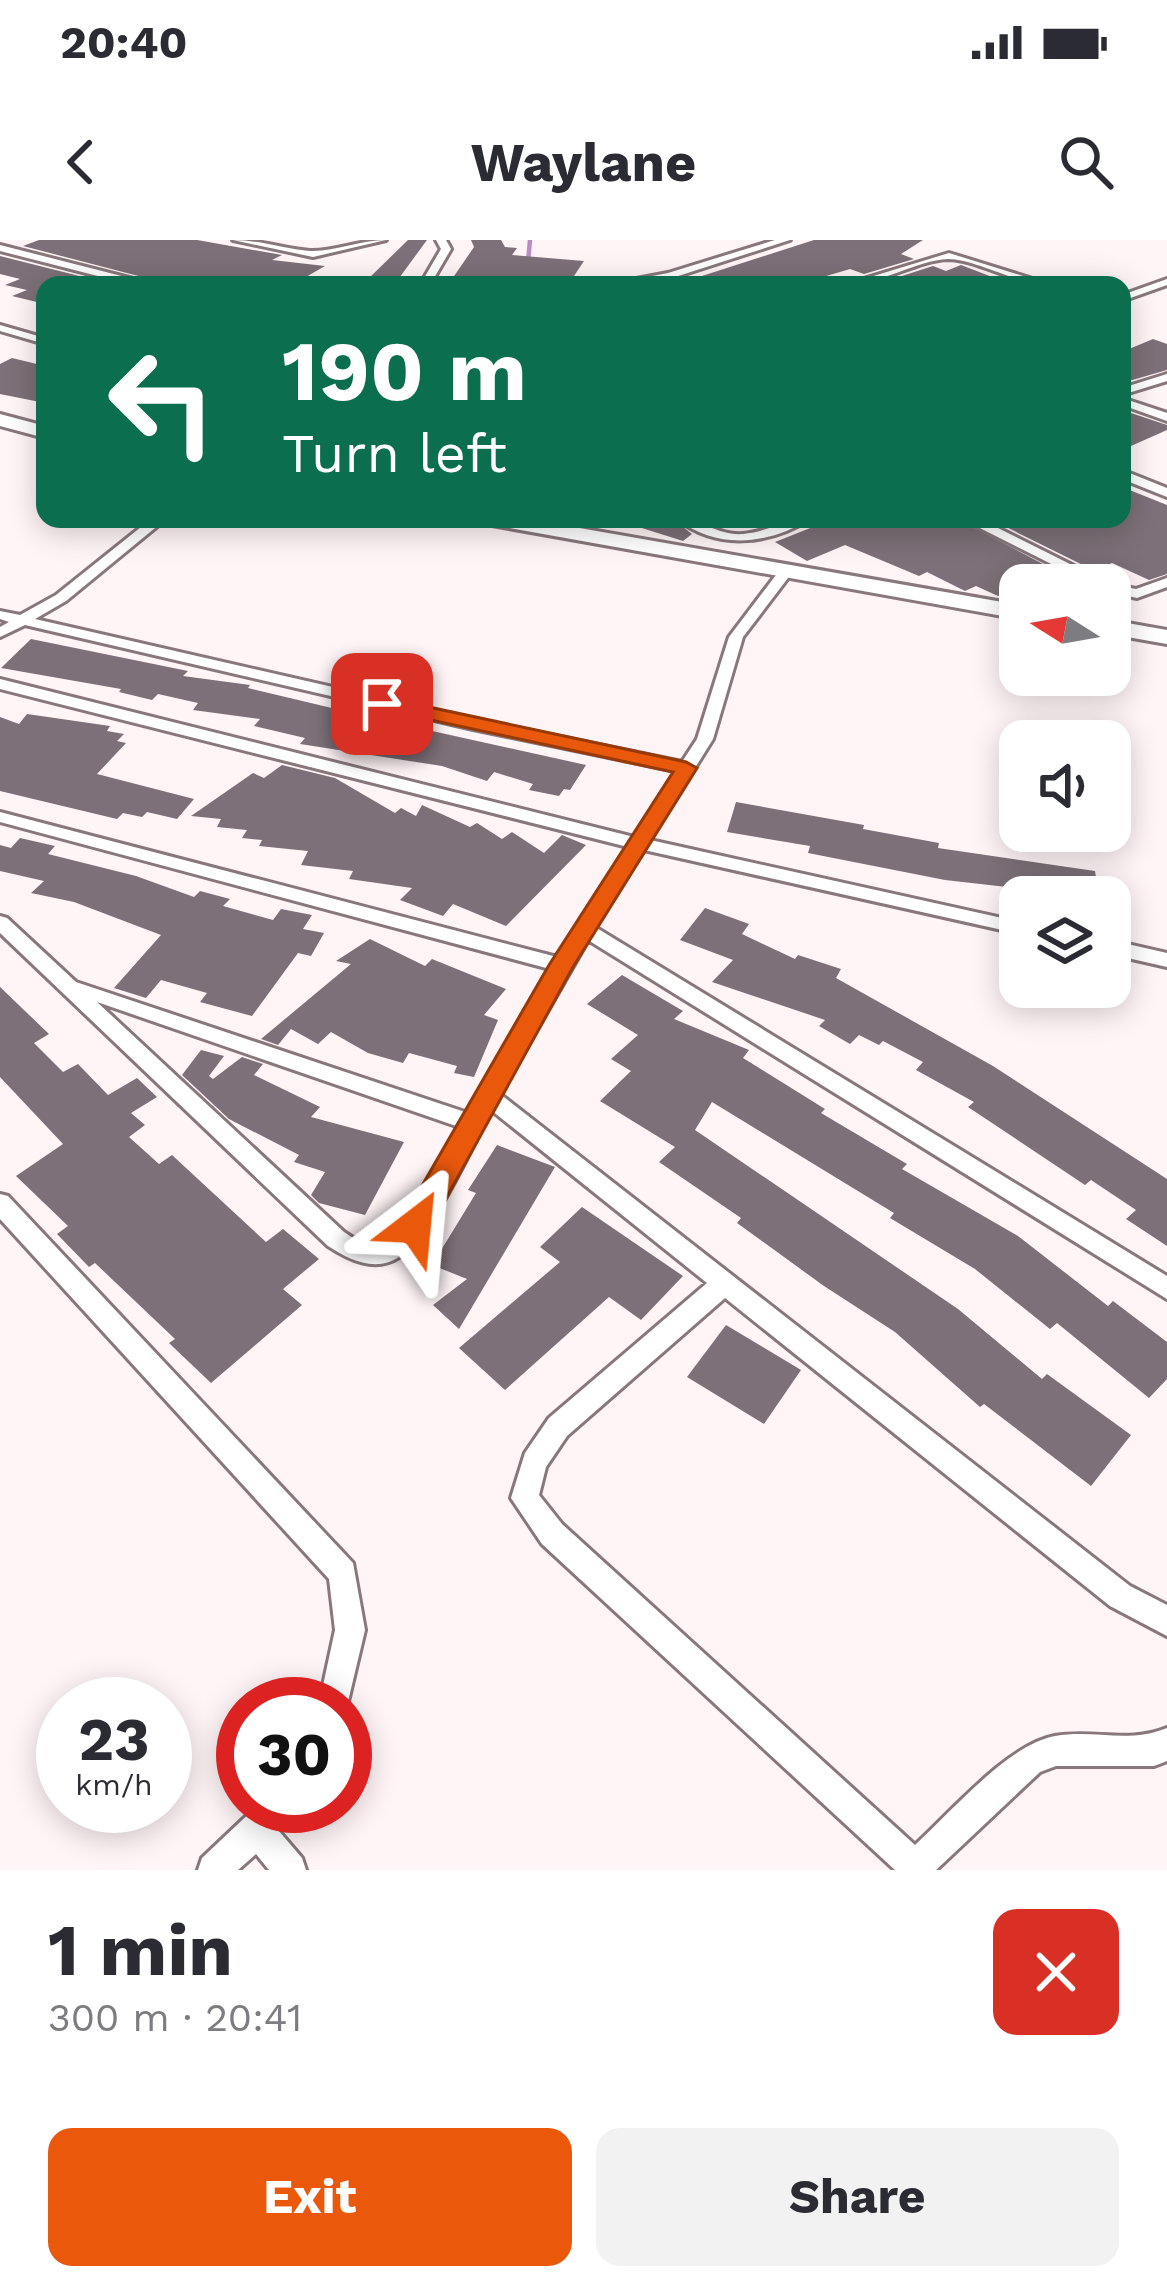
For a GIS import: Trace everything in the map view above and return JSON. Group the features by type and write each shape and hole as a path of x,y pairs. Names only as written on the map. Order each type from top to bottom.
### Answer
{"street":[{"path":"238,240 313,254 382,240"},
{"path":"430,276 446,249 441,240"},
{"path":"669,276 785,240"},
{"path":"0,248 110,276"},
{"path":"880,276 949,256 1017,276"},
{"path":"1131,295 1167,282"},
{"path":"0,328 36,338"},
{"path":"1131,393 1167,377"},
{"path":"1131,401 1167,417"},
{"path":"0,420 36,430"},
{"path":"1131,478 1167,494"},
{"path":"0,633 61,598 148,528"},
{"path":"540,528 999,609"},
{"path":"699,528 718,539 741,540 776,528"},
{"path":"987,528 1057,564"},
{"path":"0,922 336,1239 358,1254 390,1251 415,1226 562,965 705,739 736,637 784,574"},
{"path":"1131,592 1148,592 1167,582"},
{"path":"0,615 472,724 686,768"},
{"path":"1131,631 1167,637"},
{"path":"0,684 636,842 999,923"},
{"path":"0,817 562,965"},
{"path":"584,929 1167,1288"},
{"path":"1131,952 1167,960"},
{"path":"72,986 472,1123"},
{"path":"487,1095 1120,1596 1167,1621"},
{"path":"0,1202 343,1573 350,1630 340,1677"},
{"path":"725,1283 558,1427 534,1462 525,1498 552,1534 917,1868 1030,1760 1056,1751 1154,1751 1167,1743"},
{"path":"214,1870 252,1833"},
{"path":"274,1833 290,1870"}],"building":[{"path":"39,240 197,240 282,255 272,260 325,266 308,276 138,276 23,246"},
{"path":"408,240 427,240 401,276 371,276"},
{"path":"471,240 501,240 505,247 517,248 512,255 584,261 574,276 454,276 474,247"},
{"path":"814,240 923,240 901,254 914,259 864,274 850,269 826,276 702,276"},
{"path":"0,256 79,276 36,276 36,302 12,296 27,290 5,285 20,279 0,274"},
{"path":"961,265 990,276 902,276 933,266 946,271"},
{"path":"1153,339 1167,344 1167,370 1131,380 1131,348"},
{"path":"12,358 36,364 36,401 0,394 0,364"},
{"path":"1131,413 1167,425 1167,430 1131,446"},
{"path":"1131,491 1167,505 1167,574 1149,580 1131,572 1131,564 1081,564 1008,528 1131,528"},
{"path":"642,528 684,528 692,534 683,541"},
{"path":"810,528 975,528 1043,564 999,564 998,596 976,586 965,591 927,572 919,576 845,545 807,561 775,542"},
{"path":"31,639 188,671 183,676 250,685 248,688 586,765 570,790 564,789 559,796 529,790 533,784 494,772 487,781 442,766 300,744 305,738 254,726 260,719 193,710 198,703 158,694 152,700 119,692 121,689 1,668"},
{"path":"27,714 110,726 107,731 124,734 117,741 126,743 97,774 194,799 177,819 147,812 142,817 123,813 117,819 0,791 0,717 19,724"},
{"path":"282,765 335,778 395,813 401,808 416,816 422,805 470,827 477,823 502,839 512,832 544,853 562,835 586,845 506,926 453,904 443,916 400,900 412,888 349,879 353,871 301,865 308,851 259,846 262,840 242,838 247,830 217,827 221,819 191,816 253,773 264,778"},
{"path":"736,802 864,825 863,829 939,843 938,848 1095,871 1096,876 999,876 999,886 945,880 808,853 810,846 727,832"},
{"path":"20,838 55,846 48,854 136,876 194,897 200,891 230,899 223,906 273,920 281,909 312,915 303,929 324,933 311,956 298,953 252,1016 200,1002 207,993 161,980 146,998 114,988 161,935 74,902 31,893 44,881 0,871 0,845 11,848"},
{"path":"705,908 749,924 742,934 795,959 798,955 841,969 836,978 993,1066 1167,1179 1167,1246 1126,1219 1136,1210 1091,1180 1085,1185 968,1107 974,1102 916,1070 923,1062 883,1041 879,1045 859,1035 850,1044 819,1026 825,1020 712,982 733,960 680,940"},
{"path":"370,939 425,966 432,959 506,989 484,1015 498,1020 474,1077 454,1073 457,1066 409,1053 403,1063 368,1053 331,1032 318,1044 291,1029 278,1045 261,1039 351,964 336,961"},
{"path":"622,975 683,1011 674,1019 749,1050 743,1058 825,1109 821,1113 907,1164 902,1169 1018,1236 1108,1306 1113,1301 1167,1342 1167,1379 1149,1398 1057,1323 1050,1329 975,1269 890,1218 894,1213 712,1102 695,1130 958,1309 1042,1379 1047,1374 1131,1435 1091,1486 984,1404 980,1407 895,1332 824,1286 737,1223 741,1218 659,1162 675,1147 600,1101 631,1071 611,1059 638,1035 587,1004"},
{"path":"0,987 49,1034 34,1043 63,1072 78,1064 108,1095 137,1078 157,1097 131,1113 145,1125 129,1137 159,1164 172,1155 266,1242 283,1229 319,1259 283,1289 302,1305 211,1383 169,1343 175,1339 57,1234 68,1226 16,1176 63,1144 0,1077"},
{"path":"201,1050 224,1056 209,1076 213,1079 242,1057 263,1064 254,1075 320,1107 311,1117 404,1142 365,1215 319,1203 311,1195 325,1172 294,1162 299,1155 229,1119 182,1075"},
{"path":"497,1145 555,1167 459,1329 433,1305 467,1279 432,1265 476,1193 468,1190"},
{"path":"582,1207 683,1276 641,1320 609,1297 505,1390 459,1348 560,1262 540,1247"},
{"path":"726,1325 801,1370 764,1424 687,1377"}],"waterway":[{"path":"528,262 530,240"}],"route":[{"path":"382,704 686,768 562,965 415,1226"}]}
